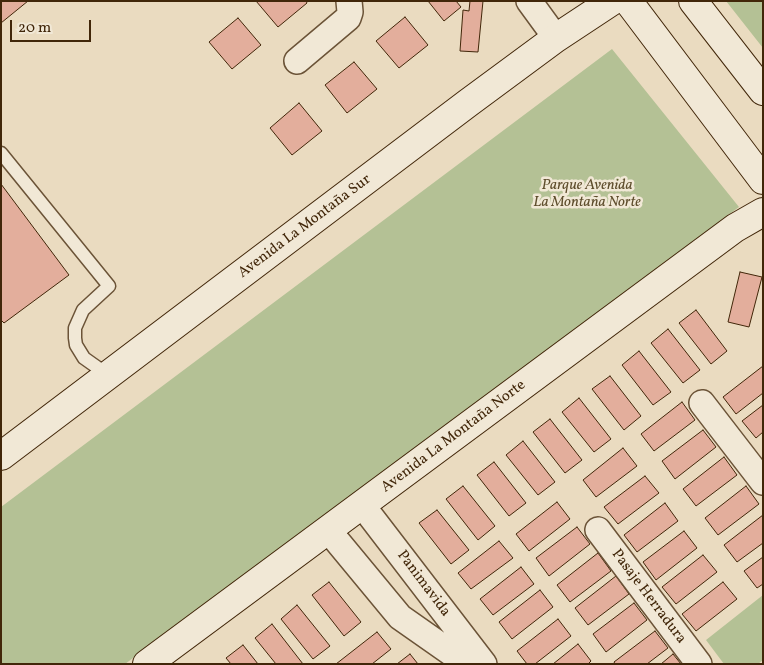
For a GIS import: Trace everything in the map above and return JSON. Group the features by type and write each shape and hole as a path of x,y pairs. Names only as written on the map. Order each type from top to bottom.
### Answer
{"street":[{"path":"297,60 348,18 350,1"},
{"path":"529,1 556,38"},
{"name":"Avenida La Montaña Sur","path":"1,456 556,38 612,1"},
{"path":"628,1 763,180"},
{"path":"693,1 763,91"},
{"name":"Avenida La Montaña Norte","path":"147,664 735,228 763,212"},
{"path":"702,403 763,482"},
{"name":"Panimavida","path":"362,505 484,664"},
{"name":"Panimavida","path":"328,530 400,617 467,664"},
{"name":"Pasaje Herradura","path":"598,530 699,664"}],"lane":[{"path":"1,153 109,286 83,310 76,328 75,338 76,345 84,358 108,375"}],"green space":[{"path":"726,1 763,1 763,48"},
{"name":"Parque Avenida La Montaña Norte","path":"612,49 739,207 125,664 1,664 1,507"},
{"path":"763,595 763,660 758,664 724,664 706,640"}],"building":[{"path":"1,1 28,1 1,23"},
{"path":"256,1 306,1 307,3 278,27"},
{"path":"428,1 456,1 461,7 444,21"},
{"path":"470,1 483,1 478,52 460,51 463,10 469,11"},
{"path":"405,17 428,45 399,68 376,41"},
{"path":"238,18 261,45 232,69 209,42"},
{"path":"354,62 377,89 347,113 325,85"},
{"path":"299,103 322,131 292,155 270,128"},
{"path":"1,184 69,275 4,323 1,320"},
{"path":"740,272 762,277 749,327 728,322"},
{"path":"696,310 727,351 711,364 679,323"},
{"path":"668,329 700,370 683,383 651,343"},
{"path":"639,351 671,392 653,405 622,365"},
{"path":"763,366 763,393 736,414 723,397"},
{"path":"610,376 641,416 624,430 592,389"},
{"path":"579,398 611,439 594,452 562,412"},
{"path":"682,402 695,420 654,451 641,434"},
{"path":"763,405 763,432 756,438 742,421"},
{"path":"550,419 582,460 565,473 533,432"},
{"path":"703,430 716,447 675,479 662,461"},
{"path":"523,441 555,482 538,495 506,455"},
{"path":"623,448 637,466 596,497 583,480"},
{"path":"724,457 737,475 696,506 683,489"},
{"path":"494,462 526,503 509,516 477,475"},
{"path":"645,476 659,493 618,524 604,507"},
{"path":"463,486 495,526 478,540 446,499"},
{"path":"746,486 759,504 718,535 705,518"},
{"path":"557,502 570,519 529,551 516,534"},
{"path":"665,503 678,521 637,552 624,535"},
{"path":"437,510 469,550 451,564 419,523"},
{"path":"763,515 763,543 737,562 724,545"},
{"path":"577,527 590,544 549,576 536,558"},
{"path":"684,531 697,548 656,580 643,562"},
{"path":"499,541 513,558 471,589 458,573"},
{"path":"598,553 611,571 570,602 557,585"},
{"path":"703,555 717,572 676,604 662,587"},
{"path":"763,557 763,584 757,588 744,571"},
{"path":"521,567 534,584 493,615 480,599"},
{"path":"616,576 629,594 588,625 575,608"},
{"path":"329,582 361,622 344,636 312,595"},
{"path":"723,582 737,599 696,631 682,614"},
{"path":"540,590 553,607 512,639 499,622"},
{"path":"634,603 647,620 606,652 593,634"},
{"path":"297,605 330,646 313,659 281,619"},
{"path":"558,619 571,636 535,664 527,664 517,651"},
{"path":"272,624 303,664 276,664 255,638"},
{"path":"655,631 668,648 647,664 615,664 614,662"},
{"path":"377,632 391,649 372,664 336,664"},
{"path":"578,644 591,661 588,664 553,664"},
{"path":"243,645 258,664 231,664 226,658"},
{"path":"410,654 418,664 397,664"},
{"path":"673,654 681,664 661,664"}]}
